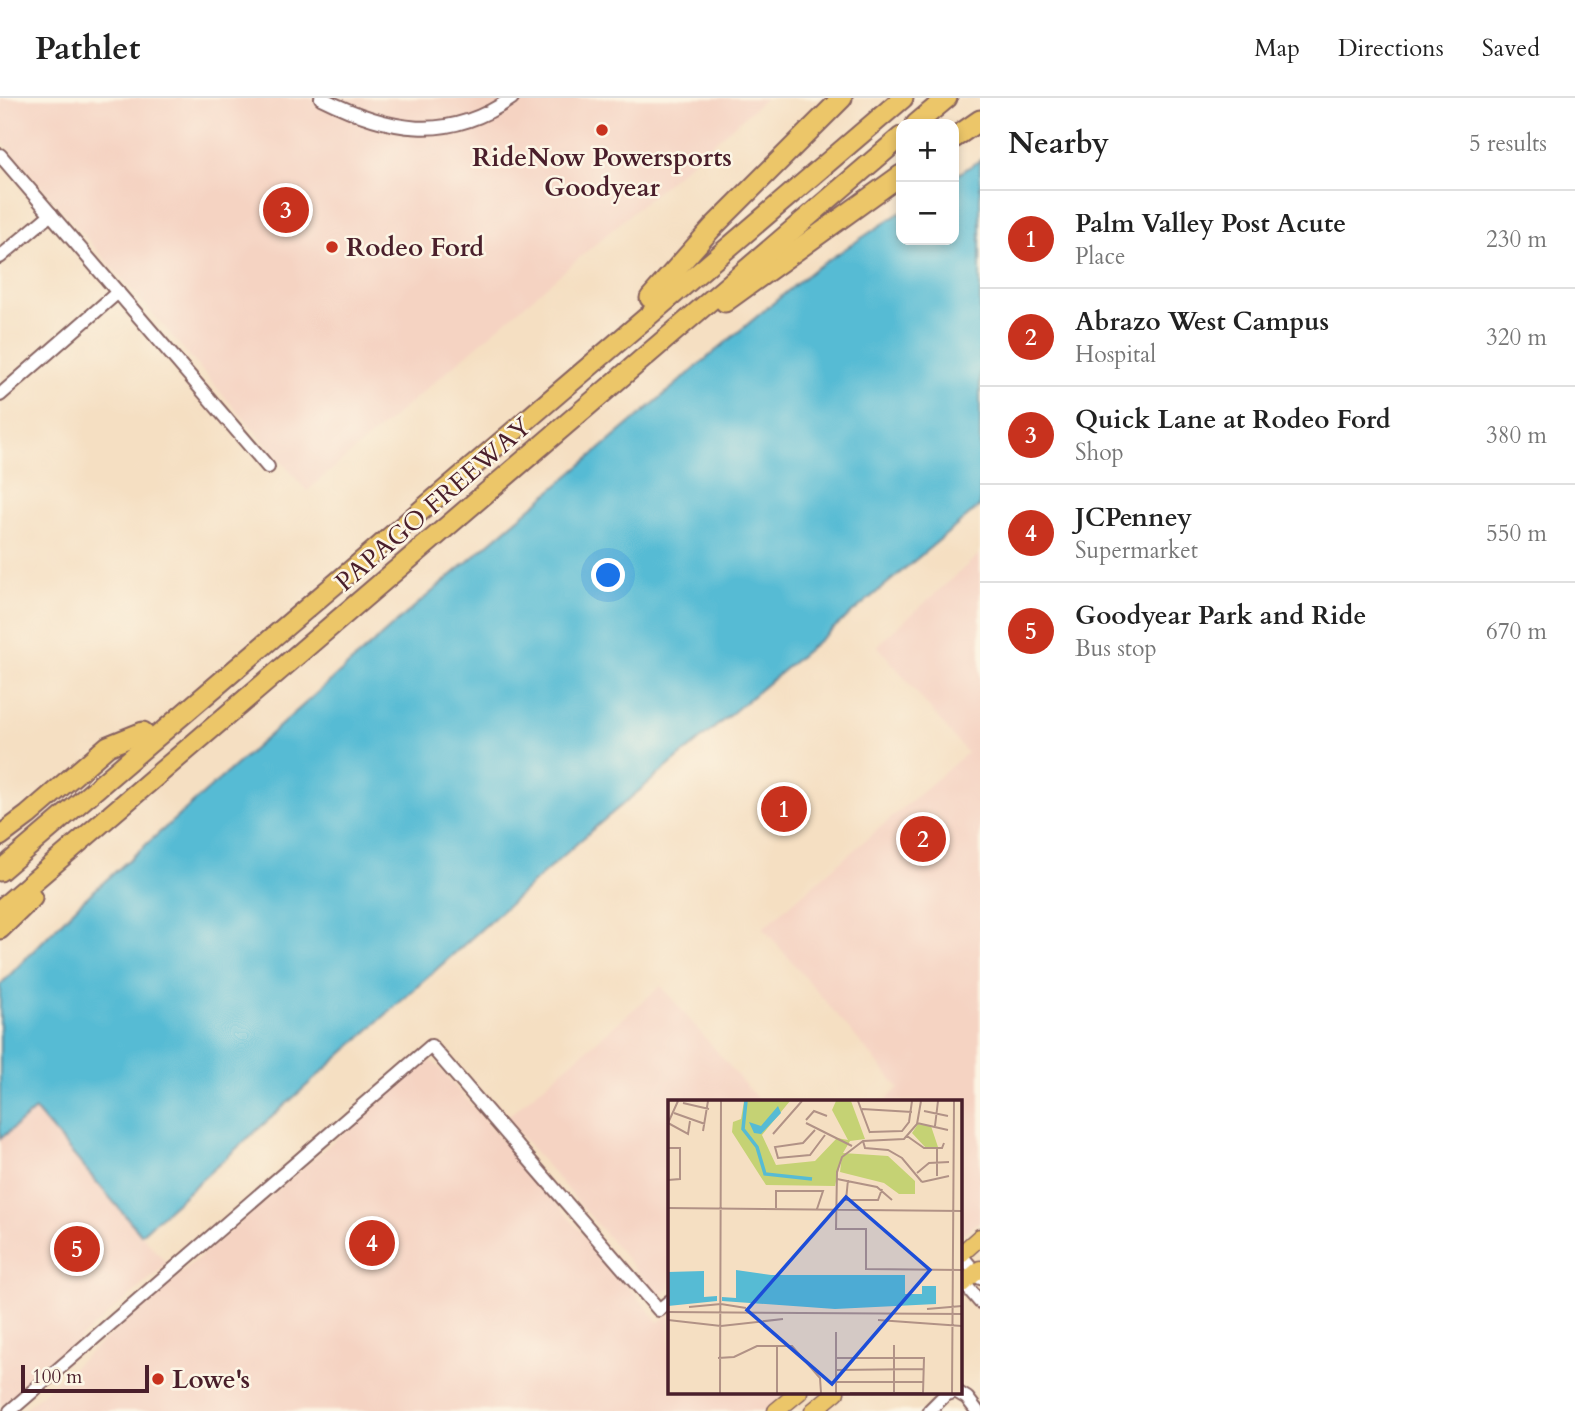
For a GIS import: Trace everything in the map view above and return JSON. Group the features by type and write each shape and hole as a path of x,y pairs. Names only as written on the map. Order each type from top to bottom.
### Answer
{"highway":[{"path":"650,298 712,228 842,98"},
{"name":"PAPAGO FREEWAY","path":"0,855 884,98"},
{"path":"0,871 904,98"},
{"path":"922,119 947,98"},
{"path":"959,135 980,120"},
{"name":"PAPAGO FREEWAY","path":"0,910 896,141"},
{"path":"690,319 734,298 896,179"},
{"path":"0,836 108,746 143,733"},
{"path":"0,929 35,896 75,846"}],"main road":[{"path":"962,1253 980,1237"},
{"path":"776,1411 797,1394"},
{"path":"813,1411 834,1394"}],"street":[{"path":"321,98 375,122 422,129 460,123 486,113 512,98"},
{"path":"0,155 268,467"},
{"path":"0,257 51,214"},
{"path":"0,395 118,292"},
{"path":"10,1411 432,1046 659,1310 668,1303"},
{"path":"962,1257 980,1302"},
{"path":"929,1411 948,1394"},
{"path":"959,1394 967,1398 977,1411"}],"shaded area":[{"path":"0,98 766,98 307,491 0,139"},
{"path":"980,554 980,1221 962,1234 962,1100 886,1100 899,1088 763,928 967,753 877,645"},
{"path":"661,986 758,1100 668,1100 668,1290 663,1294 656,1293 506,1118"},
{"path":"430,1061 436,1064 659,1322 668,1315 668,1394 785,1394 765,1411 22,1411 423,1064"},
{"path":"34,1110 167,1264 0,1407 0,1139"}],"water":[{"path":"980,160 980,506 592,830 141,1234 35,1110 0,1139 0,985 79,904 406,614 813,270 896,215 896,245 959,245 959,174"}],"place":[{"name":"RideNow Powersports Goodyear","path":"602,130"},
{"name":"Quick Lane at Rodeo Ford","path":"286,210"},
{"name":"Rodeo Ford","path":"332,247"},
{"name":"Palm Valley Post Acute","path":"784,809"},
{"name":"Abrazo West Campus","path":"923,839"},
{"name":"JCPenney","path":"372,1243"},
{"name":"Goodyear Park and Ride","path":"77,1249"},
{"name":"Lowe's","path":"158,1379"}]}
